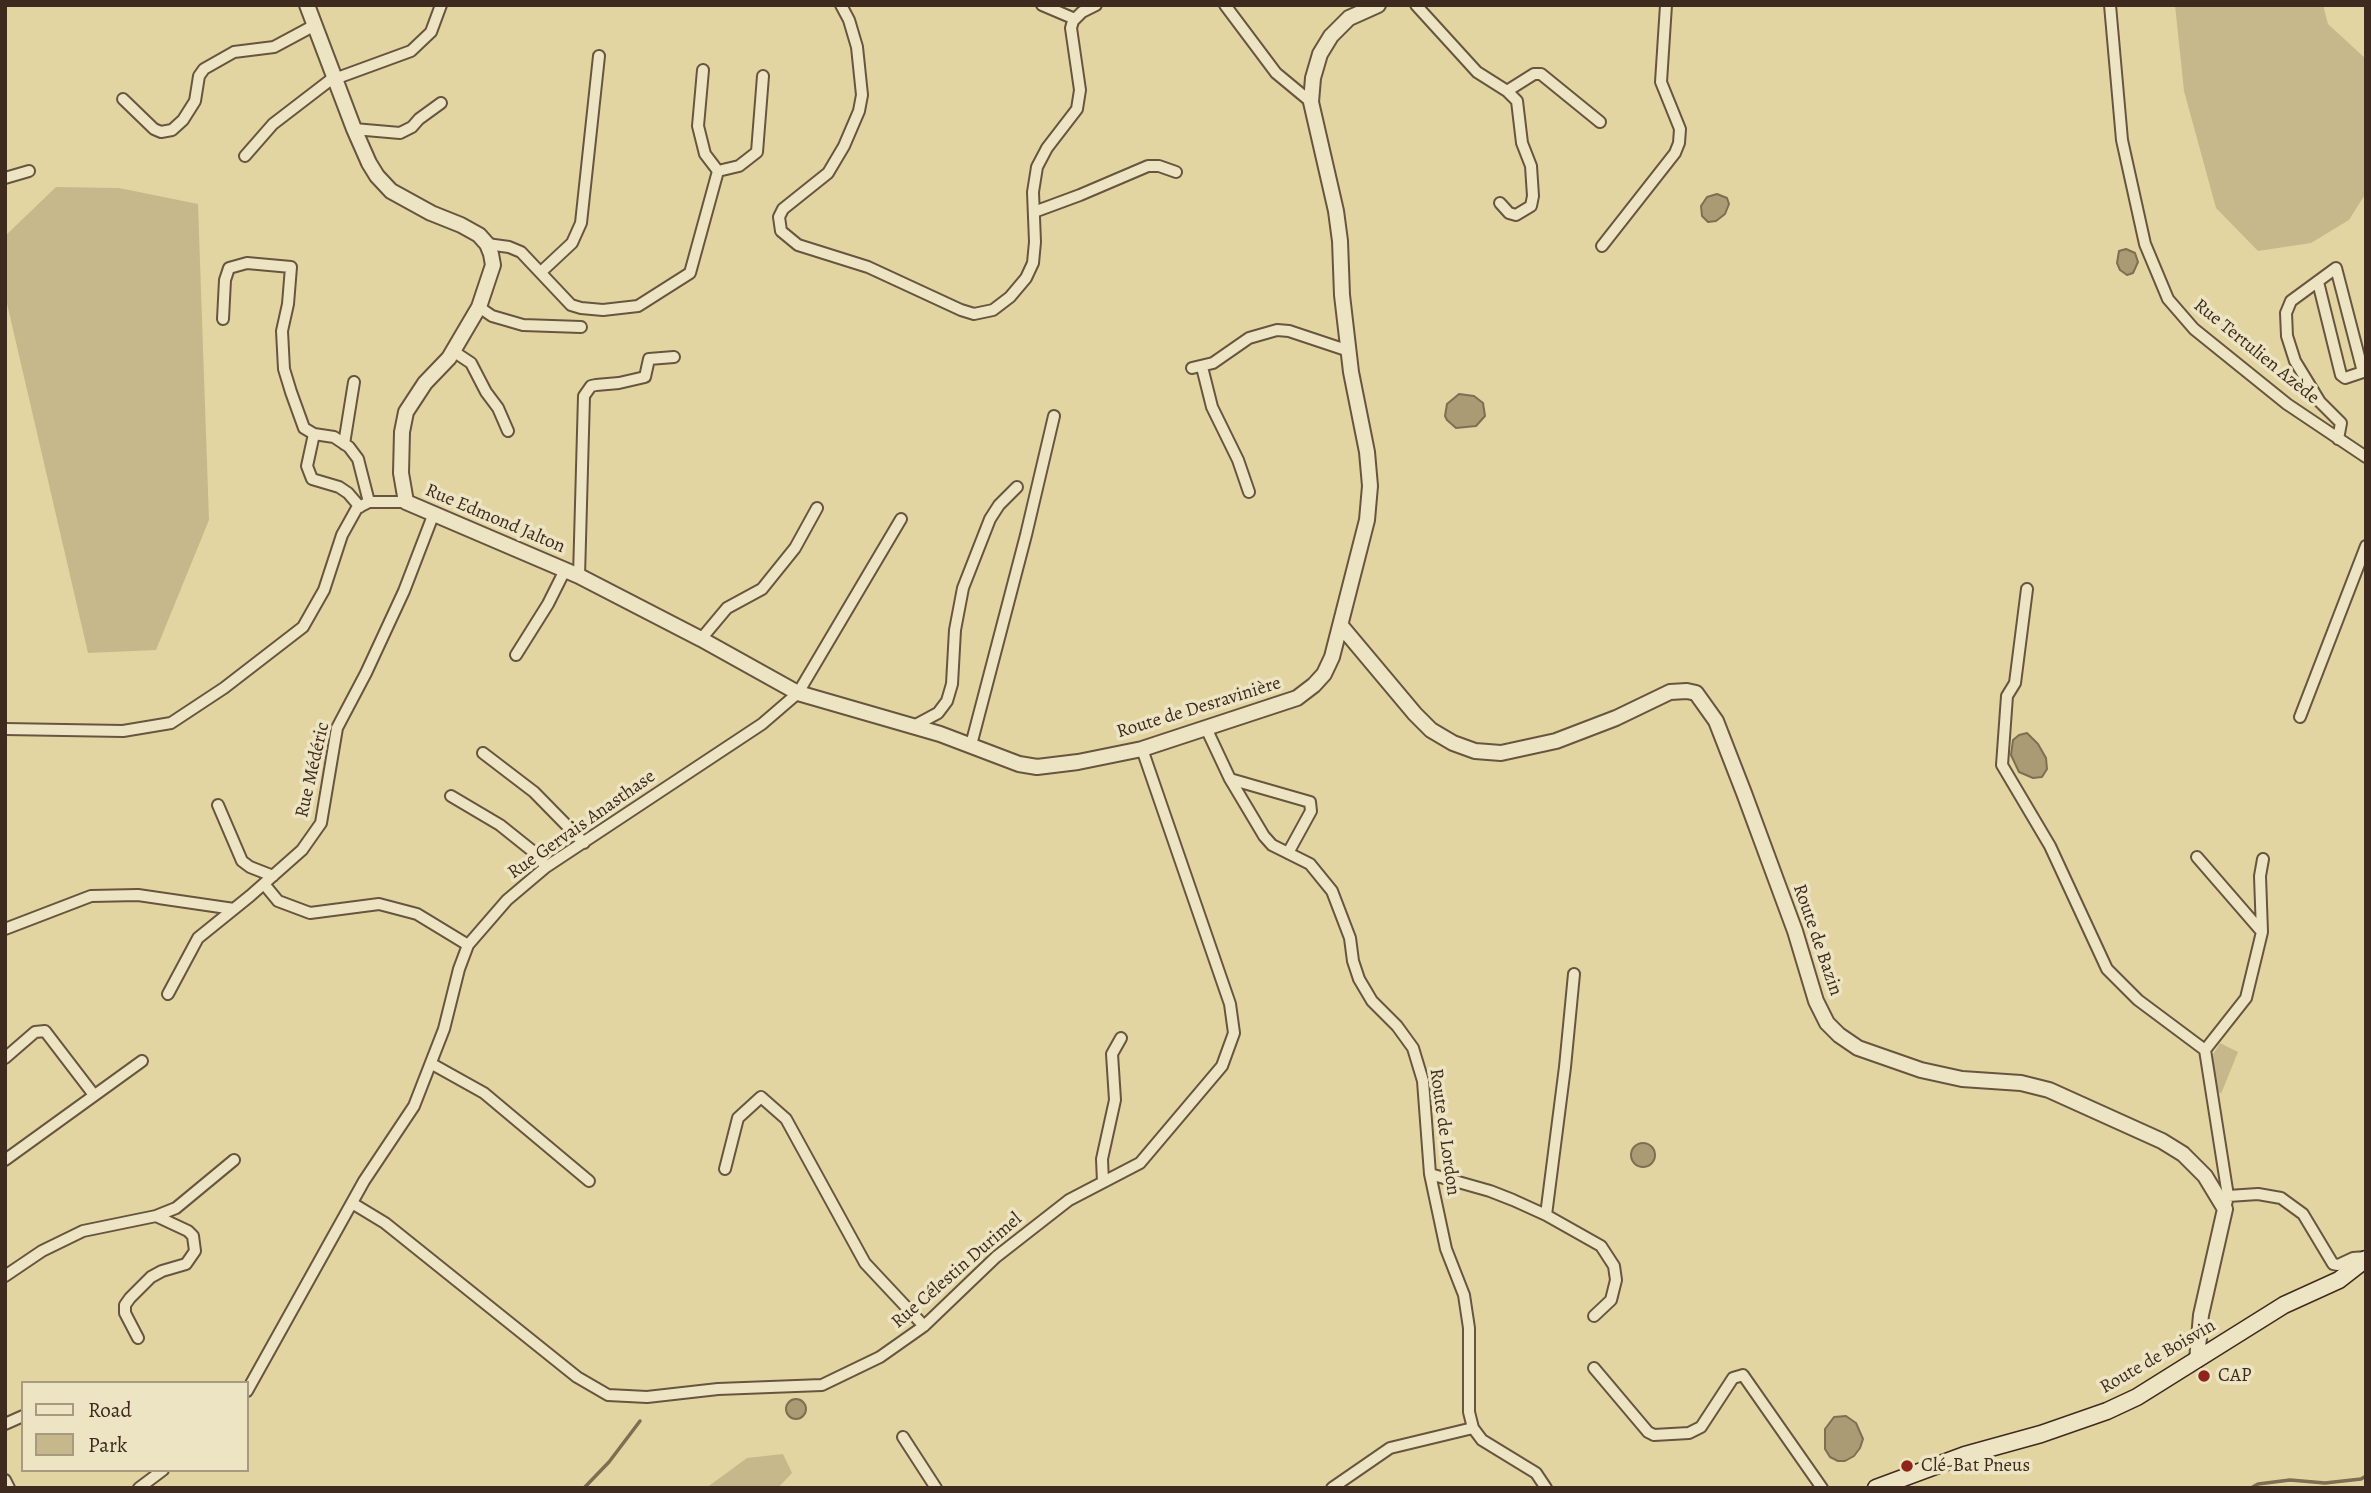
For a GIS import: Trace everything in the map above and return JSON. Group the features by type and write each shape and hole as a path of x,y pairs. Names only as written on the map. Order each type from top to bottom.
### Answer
{"main road":[{"name":"Route de Boisvin","path":"1876,1488 1965,1455 2041,1434 2107,1411 2137,1397 2284,1305 2339,1280 2366,1258"}],"street":[{"path":"307,5 354,129 377,176 391,191 431,214 479,235 487,244 493,265 479,307 453,351 420,389 407,412 402,432 401,473 406,502"},
{"path":"245,156 273,124 335,78 411,51 431,32 441,5"},
{"path":"841,5 849,20 857,47 862,94 859,111 844,146 828,173 783,209 779,217 781,231 798,245 868,267 961,310 982,314 993,310 1010,297 1026,278 1032,262 1035,242 1033,192 1037,167 1047,148 1077,109 1080,90 1070,28 1082,12 1096,5"},
{"path":"1042,5 1075,19"},
{"path":"1225,5 1276,73 1311,102"},
{"name":"Route de Desravinière","path":"798,693 940,734 1019,764 1037,767 1142,749 1206,729 1297,698 1324,674 1342,627 1367,520 1370,486 1367,452 1349,351 1336,211 1311,102 1312,78 1320,54 1331,36 1349,18 1378,5"},
{"path":"1416,5 1477,72 1507,91 1517,101 1522,143 1531,166 1533,196 1531,206 1516,215 1508,213 1500,203"},
{"path":"1602,246 1675,153 1679,143 1680,130 1661,82 1666,5"},
{"name":"Rue Tertulien Azède","path":"2110,5 2122,140 2145,244 2168,299 2194,329 2287,404 2366,457"},
{"path":"123,99 154,129 161,132 172,131 195,101 199,76 204,69 234,52 274,47 315,25"},
{"path":"541,272 572,243 581,223 599,56"},
{"path":"703,70 698,126 705,154 718,171"},
{"path":"1507,91 1534,74 1541,74 1600,122"},
{"path":"718,171 739,166 757,152 763,76"},
{"path":"354,129 400,133 412,127 441,103"},
{"path":"1034,212 1148,166 1159,166 1176,172"},
{"path":"487,244 509,247 521,252 571,305 581,309 623,309 648,301 690,274 718,171"},
{"path":"5,178 29,172"},
{"path":"5,729 123,731 171,723 251,668 303,627 324,590 342,535 364,504 358,459 334,437 314,434 304,428 284,369 282,331 288,304 291,267 247,263 229,268 225,280 223,319"},
{"path":"2318,282 2341,375 2345,378 2364,372 2338,270 2334,268 2291,301 2286,313 2287,336 2295,361 2320,402 2341,423 2338,439"},
{"path":"479,307 492,316 523,325 581,327"},
{"path":"1249,492 1238,460 1212,407 1197,367 1213,363 1249,338 1277,330 1289,331 1349,351"},
{"path":"453,351 471,363 498,408 508,431"},
{"path":"516,655 548,604 572,573 584,396 591,386 645,377 649,359 674,357"},
{"path":"344,444 354,382"},
{"path":"971,746 1054,416"},
{"path":"314,434 307,466 312,479 339,487 364,504"},
{"path":"912,727 938,713 947,701 952,684 955,631 963,588 990,519 999,505 1017,487"},
{"name":"Rue Edmond Jalton","path":"364,504 406,502 572,573 701,639 798,693"},
{"path":"701,639 727,608 762,589 795,548 817,508"},
{"name":"Rue Médéric","path":"168,993 198,938 302,850 321,823 337,729 398,602 434,513"},
{"name":"Rue Gervais Anasthase","path":"248,1389 364,1181 414,1106 444,1030 459,969 468,945 506,900 546,867 762,724 798,693 901,519"},
{"path":"2300,717 2366,546"},
{"path":"2027,589 2015,683 2007,696 2001,765 2050,846 2107,969 2138,1000 2205,1050 2226,1203 2201,1315 2197,1360"},
{"name":"Route de Bazin","path":"1342,627 1431,730 1453,743 1475,751 1501,753 1556,741 1616,718 1670,692 1696,693 1716,721 1795,932 1816,1001 1827,1023 1858,1048 1904,1064 1962,1079 2021,1083 2049,1090 2162,1141 2183,1154 2205,1175 2226,1203"},
{"path":"1332,657 1360,649"},
{"name":"Route de Lordon","path":"1206,729 1230,779 1264,836 1272,845 1310,864 1332,891 1350,938 1359,979 1372,1001 1397,1026 1413,1048 1423,1081 1430,1174 1446,1249 1464,1295 1469,1328 1469,1412 1473,1429"},
{"name":"Rue Célestin Durimel","path":"352,1203 384,1223 577,1377 608,1395 647,1397 718,1389 822,1385 880,1357 924,1326 996,1257 1069,1200 1140,1163 1222,1066 1234,1033 1230,1004 1142,749"},
{"path":"483,753 527,785 584,844"},
{"path":"1230,779 1310,802 1311,811 1288,853"},
{"path":"451,796 500,825 535,853 546,867"},
{"path":"218,805 242,861 269,880 278,901 310,912 379,904 417,914 468,945"},
{"path":"2197,857 2262,932"},
{"path":"2205,1050 2246,998 2262,932 2260,884 2263,859"},
{"path":"5,929 91,896 138,895 234,909"},
{"path":"1546,1215 1574,974"},
{"path":"5,1058 35,1032 45,1031 94,1095"},
{"path":"1103,1182 1102,1158 1115,1100 1112,1054 1121,1038"},
{"path":"5,1160 142,1061"},
{"path":"432,1064 484,1093 589,1181"},
{"path":"725,1169 738,1118 761,1097 786,1119 865,1263 924,1326"},
{"path":"5,1276 42,1251 83,1231 156,1216 176,1209 234,1160"},
{"path":"1430,1174 1490,1191 1546,1215 1601,1246 1614,1266 1614,1292 1611,1300 1594,1316"},
{"path":"2226,1203 2258,1194 2281,1198 2303,1213 2333,1264 2337,1265 2353,1258 2366,1258"},
{"path":"138,1338 125,1313 125,1305 151,1277 186,1264 195,1251 193,1236 188,1231 156,1216"},
{"path":"1594,1368 1648,1432 1654,1435 1689,1433 1701,1427 1733,1378 1743,1375 1822,1488"},
{"path":"5,1424 21,1417"},
{"path":"1332,1488 1390,1448 1473,1429 1482,1440 1536,1473 1546,1488"},
{"path":"903,1437 936,1488"},
{"path":"139,1488 158,1478"},
{"path":"5,1480 9,1488"}],"green space":[{"path":"2175,5 2323,5 2328,24 2366,59 2366,193 2349,220 2311,243 2258,251 2216,208 2184,91"},
{"path":"56,187 119,188 198,204 209,520 156,650 88,653 5,295 5,236"},
{"path":"2220,1043 2238,1052 2221,1094 2211,1084 2210,1073 2212,1056"},
{"path":"783,1454 792,1473 778,1488 706,1488 747,1458"}],"shaded area":[{"path":"1717,194 1727,198 1729,204 1725,214 1716,221 1708,222 1702,216 1701,206 1707,197"},
{"path":"2126,249 2135,253 2138,262 2133,273 2127,275 2120,270 2117,263 2119,251"},
{"path":"1459,394 1474,396 1483,403 1485,416 1476,426 1456,428 1447,420 1447,404"},
{"path":"2027,733 2038,744 2046,758 2047,769 2042,777 2033,778 2019,772 2011,755 2013,740"},
{"path":"1643,1143 1652,1146 1655,1155 1652,1164 1643,1167 1634,1164 1631,1155 1634,1146"},
{"path":"796,1399 803,1402 806,1409 803,1416 796,1419 789,1416 786,1409 789,1402"},
{"path":"1846,1416 1856,1423 1863,1439 1854,1456 1838,1461 1830,1457 1825,1449 1825,1429 1834,1417"}],"waterway":[{"path":"584,1488 609,1462 640,1421"},
{"path":"2251,1488 2258,1484 2290,1480 2325,1483 2361,1479 2366,1476"}],"place":[{"name":"CAP","path":"2204,1376"},
{"name":"Clé-Bat Pneus","path":"1907,1466"}]}
